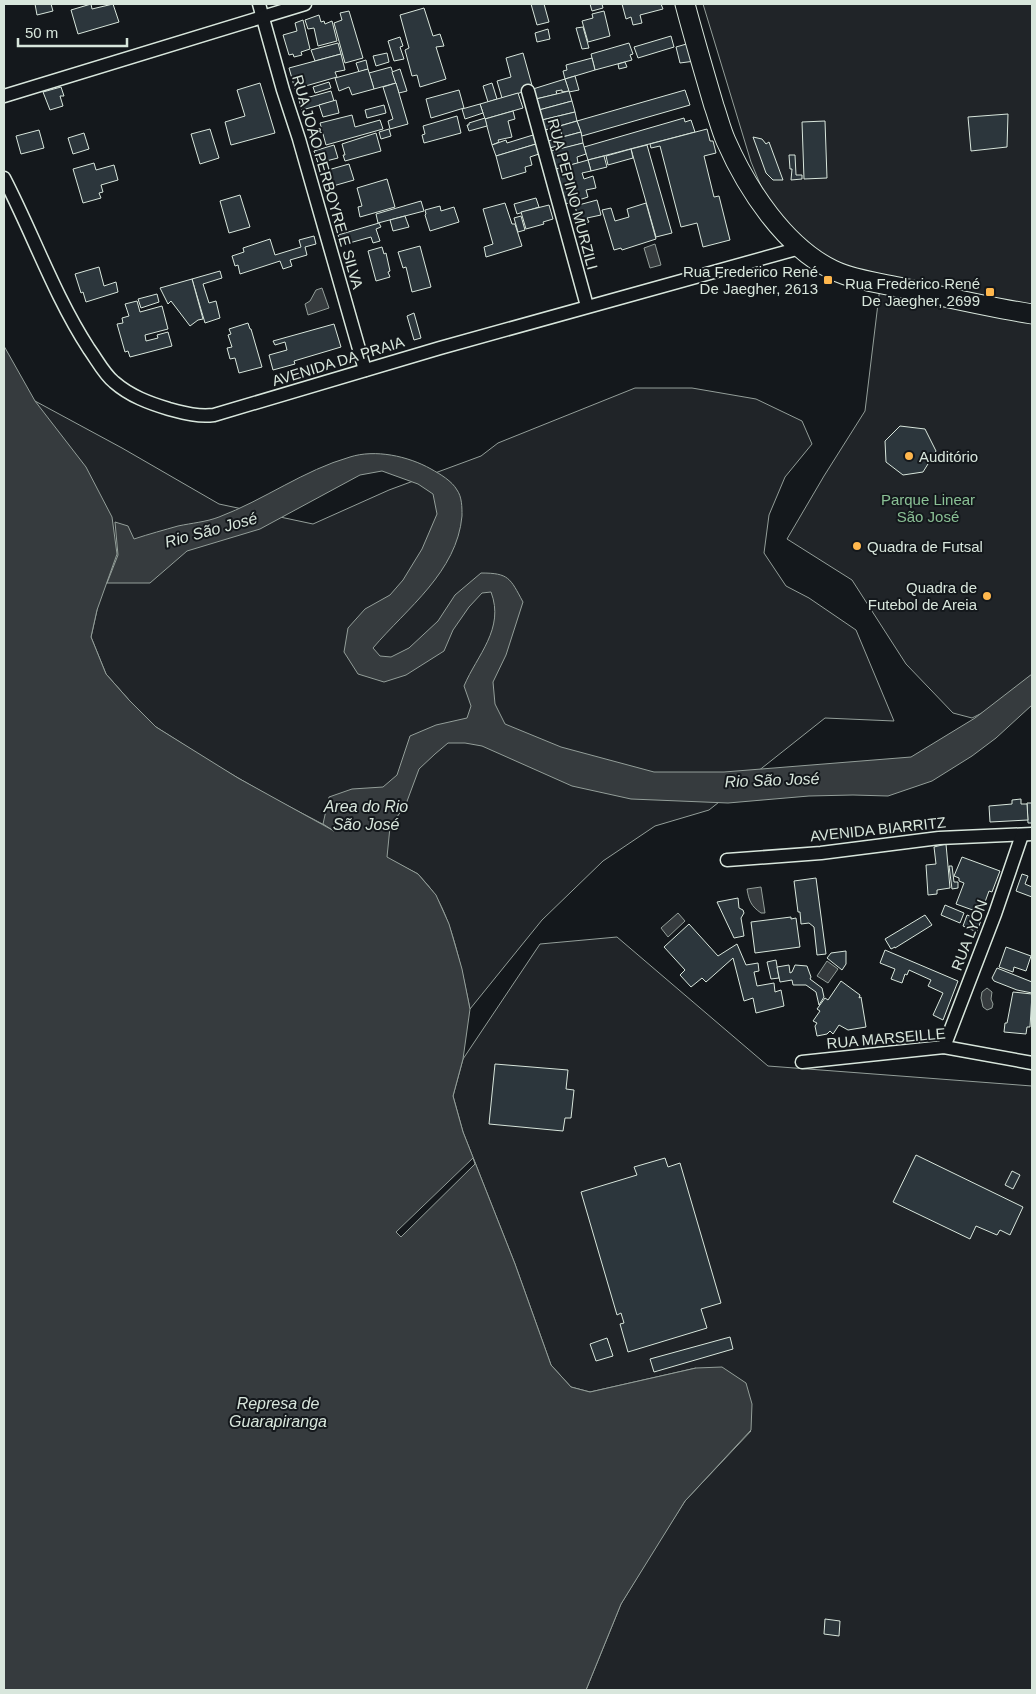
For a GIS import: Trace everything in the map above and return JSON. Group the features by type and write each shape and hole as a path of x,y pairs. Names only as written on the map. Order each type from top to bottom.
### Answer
{"main road":[{"path":"685,4 726,140 745,179 760,201 784,233 800,248 836,272 987,306 1032,314"}],"street":[{"path":"4,96 261,10 305,4"},
{"name":"RUA JOÃO PERBOYRE E SILVA","path":"261,10 365,370"},
{"name":"RUA PEPINO MURZILI","path":"528,91 587,306"},
{"name":"AVENIDA DA PRAIA","path":"4,178 69,317 101,368 113,382 152,404 185,414 205,416 214,415 587,306 800,248"},
{"name":"AVENIDA BIARRITZ","path":"727,860 821,853 939,838 1027,834"},
{"name":"RUA LYON","path":"944,1047 1027,834"},
{"name":"RUA MARSEILLE","path":"802,1062 944,1047 1032,1063"}],"green space":[{"path":"703,4 1032,4 1032,308 839,265 797,244 763,191 751,162"},
{"name":"Parque Linear São José","path":"880,287 1032,319 1032,679 996,706 972,718 953,713 906,664 852,580 787,539 865,411"},
{"path":"635,388 692,388 756,399 802,421 812,444 785,477 769,515 764,553 786,586 809,598 856,630 894,721 825,718 709,810 655,826 603,861 542,920 470,1009 457,950 447,920 433,892 418,874 271,797 156,727 106,674 91,637 97,610 35,401 219,504 313,524 389,490 481,456 498,443"},
{"path":"617,937 768,1066 1032,1086 1032,1690 586,1690 621,1604 655,1548 685,1501 751,1431 696,1368 590,1392 571,1387 551,1365 515,1264 463,1132 453,1096 463,1059 540,944"}],"water":[{"path":"655,244 661,265 650,268 644,248"},
{"path":"322,288 329,308 308,315 305,304 310,301 316,290"},
{"name":"Represa de Guarapiranga","path":"4,346 35,401 86,467 112,517 117,554 97,610 91,637 106,674 156,727 238,778 334,831 323,824 329,797 352,789 383,787 397,775 410,736 436,725 467,718 471,706 464,686 492,630 495,618 491,592 482,593 469,607 453,630 444,651 406,675 384,682 358,674 344,652 348,628 365,609 390,595 403,580 422,549 437,514 433,494 418,484 382,471 360,475 260,529 187,551 150,583 107,583 118,555 115,522 128,526 134,539 178,526 209,520 236,510 316,469 360,455 391,455 422,464 446,478 459,493 462,516 458,536 451,555 441,572 373,648 380,656 391,657 409,648 438,621 455,595 481,573 498,574 508,578 523,602 506,655 493,682 495,704 505,724 561,747 654,772 724,772 911,757 975,718 1032,674 1032,705 996,738 972,756 932,781 888,796 809,796 728,803 631,799 572,786 482,746 448,743 419,769 406,804 390,827 387,857 418,874 436,895 449,924 462,969 470,1009 463,1059 453,1096 463,1132 515,1264 551,1365 571,1387 590,1392 696,1368 722,1367 746,1383 752,1404 751,1430 685,1501 621,1604 586,1690 4,1690"},
{"path":"761,887 765,913 761,913 755,908 750,900 747,889"},
{"path":"678,913 685,921 668,937 661,928"},
{"path":"827,961 838,969 828,983 817,976"},
{"path":"987,988 992,992 991,999 993,1004 992,1008 987,1010 983,1007 981,998 982,992"}],"pier":[{"path":"473,1158 475,1164 401,1237 396,1232"}],"building":[{"path":"35,4 51,4 53,11 37,15"},
{"path":"91,4 92,9 113,4 119,22 78,34 71,10"},
{"path":"531,4 544,4 549,22 537,25"},
{"path":"590,4 602,4 603,8 592,11"},
{"path":"622,4 661,4 663,9 640,15 642,23 633,25 631,17 626,19"},
{"path":"424,8 433,36 440,34 444,46 436,47 446,79 420,87 417,75 412,76 405,50 409,48 400,15"},
{"path":"349,11 363,58 345,63 334,23 342,20 340,13"},
{"path":"604,11 610,36 588,42 582,21 593,18 592,14"},
{"path":"319,15 321,22 324,21 325,24 332,21 337,41 318,46 314,28 308,29 305,20"},
{"path":"303,20 310,49 301,52 302,55 294,57 293,54 289,55 283,35 297,31 295,23"},
{"path":"583,27 589,48 582,49 576,28"},
{"path":"548,29 550,39 537,42 535,33"},
{"path":"671,36 674,47 638,58 634,47"},
{"path":"400,37 403,46 400,47 404,59 394,61 388,41"},
{"path":"338,43 341,54 315,61 311,50"},
{"path":"629,43 633,54 630,55 632,60 595,70 591,54"},
{"path":"690,43 695,61 680,63 676,47"},
{"path":"387,53 389,62 376,66 373,56"},
{"path":"523,53 533,89 502,98 497,81 511,77 506,58"},
{"path":"341,54 345,70 335,72 337,77 295,89 289,68"},
{"path":"592,58 595,70 565,79 563,71 567,70 566,65"},
{"path":"366,60 368,69 359,72 356,63"},
{"path":"625,62 627,67 619,69 618,64"},
{"path":"391,67 396,83 374,89 369,73"},
{"path":"368,69 374,89 352,95 349,87 339,91 335,78"},
{"path":"400,69 407,91 399,93 392,72"},
{"path":"575,76 579,90 569,92 565,79"},
{"path":"565,79 569,91 556,91 557,94 536,99 533,89"},
{"path":"329,82 331,88 315,93 313,87"},
{"path":"260,83 275,133 231,145 225,122 245,116 237,90"},
{"path":"396,83 408,124 390,129 388,121 393,119 383,87"},
{"path":"492,83 497,99 488,102 483,86"},
{"path":"61,87 64,96 60,96 63,106 50,110 43,92"},
{"path":"459,90 464,108 431,118 426,99"},
{"path":"685,90 690,105 582,136 577,121"},
{"path":"331,91 334,101 302,110 299,100"},
{"path":"569,91 572,101 539,110 536,99"},
{"path":"518,93 523,108 485,119 480,104"},
{"path":"336,100 339,113 323,117 319,105"},
{"path":"572,101 575,112 542,120 539,110"},
{"path":"480,104 483,113 465,119 462,109"},
{"path":"384,105 386,113 367,118 365,110"},
{"path":"513,111 515,119 508,121 512,137 498,140 499,142 492,145 485,119"},
{"path":"575,112 577,121 545,130 542,120"},
{"path":"1008,114 1007,147 971,151 968,117"},
{"path":"352,115 355,127 380,120 383,129 326,145 320,123"},
{"path":"457,116 461,133 424,143 422,135 425,134 423,126"},
{"path":"485,118 487,126 469,131 467,125 469,123"},
{"path":"684,118 685,122 691,120 695,132 588,160 584,147"},
{"path":"577,121 581,132 562,137 560,126"},
{"path":"825,121 827,178 804,179 802,122"},
{"path":"210,129 219,158 200,164 191,134"},
{"path":"389,129 391,136 381,139 379,132"},
{"path":"707,129 716,153 704,156 714,197 719,196 730,240 703,247 697,223 681,227 660,146 651,148 650,144"},
{"path":"39,130 44,148 21,154 16,136"},
{"path":"581,132 583,143 561,149 560,145 550,148 548,141"},
{"path":"84,133 89,149 73,154 68,138"},
{"path":"376,133 381,151 345,161 342,144"},
{"path":"533,135 536,144 496,156 492,145 506,140 507,143"},
{"path":"753,137 762,139 766,144 769,142 783,180 773,180 766,173"},
{"path":"583,143 586,154 577,157 578,163 556,169 551,151"},
{"path":"536,144 539,154 530,157 532,165 525,167 526,172 502,179 496,156"},
{"path":"334,145 338,158 318,163 314,151"},
{"path":"647,145 672,233 656,237 631,149"},
{"path":"631,149 633,158 608,165 606,156"},
{"path":"789,155 795,155 796,175 802,175 802,179 791,180 792,169 790,169"},
{"path":"604,156 607,167 591,171 588,160"},
{"path":"588,160 591,171 582,173 584,179 593,176 596,188 586,190 588,197 566,204 556,169"},
{"path":"94,163 96,170 114,165 118,180 101,185 103,192 99,193 101,198 83,203 73,169"},
{"path":"349,164 354,180 333,186 328,170"},
{"path":"387,179 395,207 360,217 358,207 362,206 357,188"},
{"path":"240,195 250,227 229,233 220,201"},
{"path":"536,198 539,207 517,214 514,204"},
{"path":"597,200 601,215 587,218 589,222 580,225 575,206"},
{"path":"421,201 424,211 378,223 376,214"},
{"path":"505,203 512,224 515,224 522,246 486,257 484,247 493,244 483,209"},
{"path":"646,203 656,239 622,250 621,248 614,250 602,210 611,208 615,221 629,217 627,209"},
{"path":"549,205 553,219 543,222 544,224 526,229 521,212"},
{"path":"440,206 441,211 454,207 459,222 430,231 425,210"},
{"path":"405,216 409,227 393,231 390,220"},
{"path":"521,216 525,230 518,232 514,218"},
{"path":"379,223 381,227 376,229 380,241 373,243 371,237 342,245 338,235"},
{"path":"314,236 316,244 305,247 307,255 290,260 292,266 283,269 280,261 240,274 238,265 235,266 232,256 244,252 243,248 270,239 275,255 301,247 299,240"},
{"path":"420,246 431,287 412,292 406,267 403,268 398,252"},
{"path":"382,247 384,254 386,253 390,277 376,281 368,251"},
{"path":"99,267 104,286 116,282 118,292 86,302 75,274"},
{"path":"220,271 222,278 203,284 209,303 216,301 220,318 205,323 192,279"},
{"path":"192,279 203,319 190,326 171,301 168,304 160,288"},
{"path":"157,294 159,302 141,308 138,299"},
{"path":"137,301 140,312 162,306 168,329 145,335 146,341 158,338 157,335 168,332 172,346 130,357 128,351 125,352 117,324 123,323 122,318 129,316 125,304"},
{"path":"414,313 421,338 414,340 407,316"},
{"path":"248,323 262,367 239,373 235,358 230,359 227,348 232,347 228,335 231,334 229,329"},
{"path":"334,324 341,347 294,361 295,364 273,370 269,355 287,350 285,342 275,345 273,341"},
{"name":"Auditório","path":"900,426 925,429 936,451 923,472 903,475 886,462 885,441"},
{"path":"1021,799 1021,804 1027,804 1028,820 990,822 989,806 1012,804 1012,800"},
{"path":"1027,803 1032,803 1032,823 1028,823"},
{"path":"946,844 950,888 937,890 937,894 928,895 926,865 936,864 934,847"},
{"path":"962,857 1000,871 992,892 989,891 981,913 956,904 964,883 954,876"},
{"path":"949,866 952,866 954,882 958,882 958,888 952,889"},
{"path":"1022,874 1028,876 1025,884 1032,887 1032,897 1016,891"},
{"path":"816,878 826,954 817,955 814,927 809,923 801,924 794,881"},
{"path":"738,898 739,908 744,913 741,918 744,936 734,938 717,902"},
{"path":"945,905 964,913 960,923 941,915"},
{"path":"925,915 932,925 891,949 885,939"},
{"path":"967,915 981,920 977,932 963,926"},
{"path":"791,917 791,919 796,918 800,947 755,953 751,922"},
{"path":"689,924 718,956 737,944 746,965 758,963 759,971 754,972 757,986 774,983 775,992 781,990 784,1006 756,1013 753,998 744,1001 733,958 706,982 702,978 691,987 680,975 685,970 664,947"},
{"path":"1006,947 1031,956 1026,971 1014,967 1013,972 999,967"},
{"path":"885,950 958,981 943,1020 933,1015 943,993 928,986 931,980 909,970 907,975 905,974 902,983 891,979 895,969 880,963"},
{"path":"846,951 846,964 842,970 827,958 831,953"},
{"path":"776,960 779,978 771,979 767,962"},
{"path":"789,965 790,973 795,965 807,966 810,979 822,988 824,997 819,1005 816,992 806,985 793,985 792,980 780,982 777,967"},
{"path":"997,968 1032,982 1032,993 1017,990 994,981 992,978"},
{"path":"841,981 860,995 859,998 861,997 866,1027 848,1030 839,1025 833,1034 830,1031 827,1034 817,1036 815,1026 817,1023 813,1021 820,1011 817,1009 825,998 828,1000"},
{"path":"1013,992 1032,994 1030,1027 1027,1027 1026,1034 1004,1032"},
{"path":"495,1064 568,1070 566,1089 574,1090 571,1118 565,1118 563,1131 489,1124"},
{"path":"916,1155 1023,1207 1010,1235 1000,1230 997,1235 976,1226 970,1239 893,1202"},
{"path":"665,1158 668,1167 680,1163 721,1303 701,1309 707,1328 628,1352 620,1324 624,1323 621,1313 617,1315 581,1192 637,1175 634,1167"},
{"path":"1012,1171 1020,1175 1013,1189 1005,1185"},
{"path":"730,1337 733,1349 654,1372 650,1359"},
{"path":"607,1338 613,1356 596,1361 590,1344"},
{"path":"825,1619 840,1621 839,1636 824,1634"}],"place":[{"name":"Rua Frederico René De Jaegher, 2613","path":"828,280"},
{"name":"Rua Frederico René De Jaegher, 2699","path":"990,292"},
{"name":"Auditório","path":"909,456"},
{"name":"Quadra de Futsal","path":"857,546"},
{"name":"Quadra de Futebol de Areia","path":"987,596"}],"water label":[{"name":"Rio São José","path":"211,530"},
{"name":"Rio São José","path":"772,780"},
{"name":"Area do Rio São José","path":"366,815"}]}
